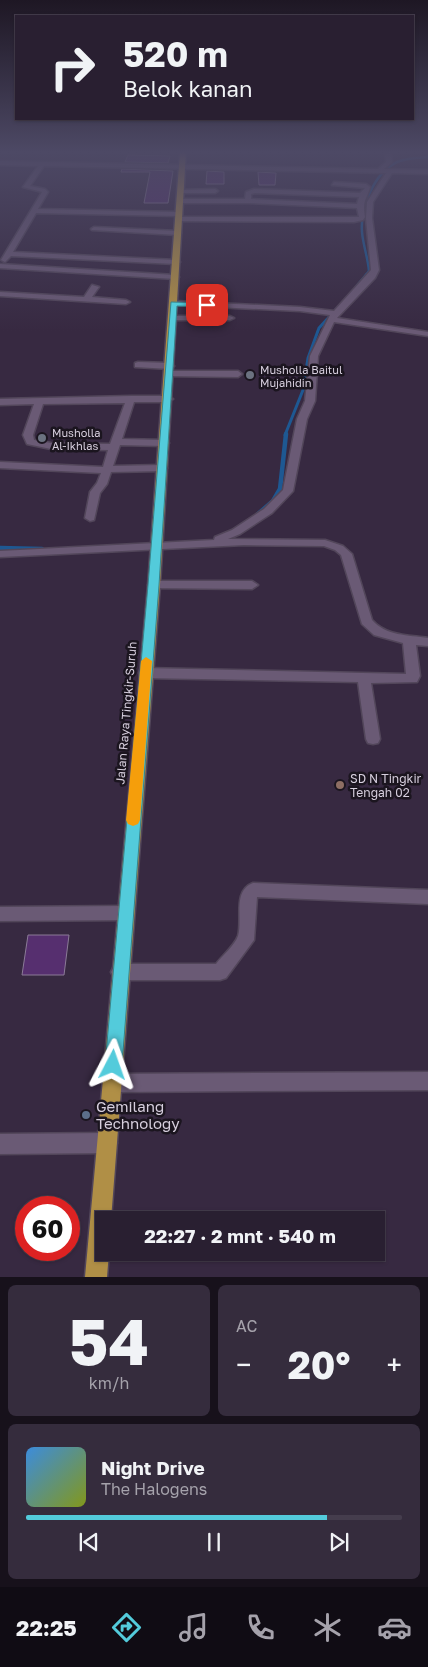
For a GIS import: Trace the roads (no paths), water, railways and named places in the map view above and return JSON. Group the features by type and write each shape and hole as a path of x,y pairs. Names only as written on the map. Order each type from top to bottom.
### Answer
{"main road":[{"name":"Jalan Raya Tingkir-Suruh","path":"96,1277 145,673 154,585 179,212"}],"street":[{"path":"34,212 6,255 1,267 175,277"},
{"path":"48,212 179,217 330,220 361,219 362,212"},
{"path":"329,212 330,220"},
{"path":"208,543 236,532 268,511 288,491 302,419 310,401 314,356 324,330 332,315 372,276 375,270 366,212"},
{"path":"94,229 178,233"},
{"path":"6,255 176,262"},
{"path":"97,273 107,259"},
{"path":"86,300 95,287"},
{"path":"0,294 126,302"},
{"path":"174,303 332,315 428,334"},
{"path":"173,318 230,318"},
{"path":"138,365 170,370 238,374"},
{"path":"90,518 94,492 102,484 131,399"},
{"path":"0,402 168,399"},
{"path":"39,402 28,435 30,442 51,446 164,442"},
{"path":"0,465 107,470 118,468 162,468"},
{"path":"0,554 208,543 325,543 339,548 346,554 366,621 370,627 376,632 428,642"},
{"path":"154,585 252,585"},
{"path":"145,673 413,678 409,639"},
{"path":"364,678 373,739"},
{"path":"120,972 220,972 246,940 249,894 252,890 428,897"},
{"path":"0,914 126,913"},
{"path":"112,1083 428,1081"},
{"path":"0,1144 107,1143"}],"waterway":[{"path":"363,212 363,237 369,271 366,275"},
{"path":"357,286 367,274"},
{"path":"285,435 303,390 308,358 319,328 343,302"},
{"path":"258,514 273,501 280,489 286,434"},
{"path":"0,548 42,549"}],"place":[{"name":"Musholla Baitul Mujahidin","path":"250,375"},
{"name":"Musholla Al-Ikhlas","path":"42,438"},
{"name":"SD N Tingkir Tengah 02","path":"340,785"},
{"name":"Gemilang Technology","path":"86,1115"}]}
